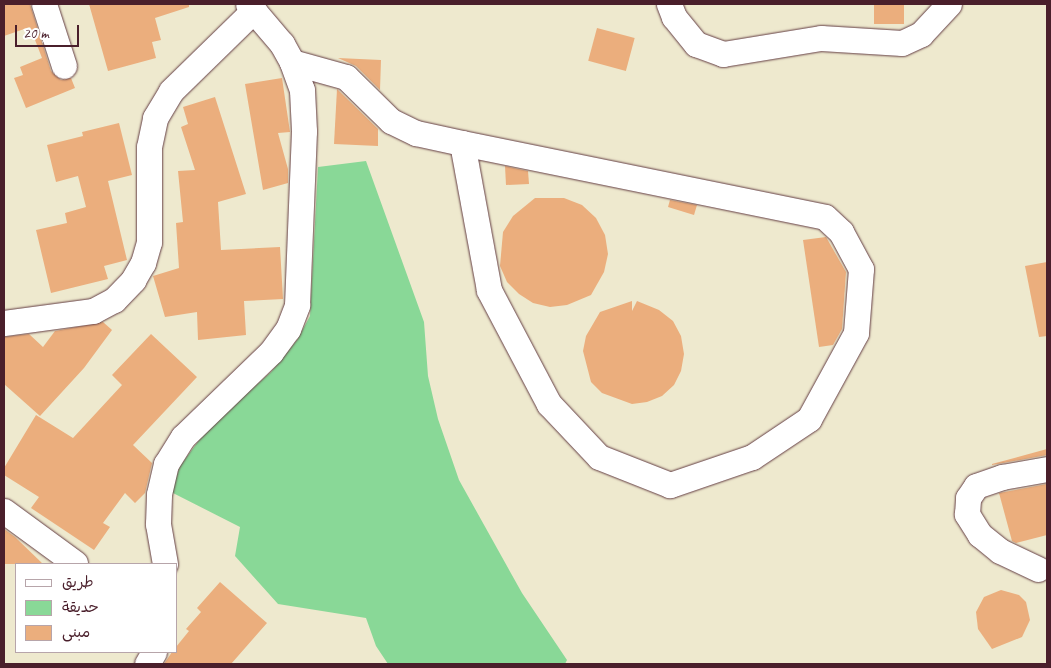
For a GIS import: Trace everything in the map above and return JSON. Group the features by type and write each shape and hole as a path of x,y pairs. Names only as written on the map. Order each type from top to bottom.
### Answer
{"street":[{"path":"44,4 64,66"},
{"path":"669,4 674,17 696,44 723,54 821,38 902,43 921,34 949,4"},
{"path":"4,324 93,311 114,300 133,280 143,263 149,242 149,147 155,118 171,91 251,7 292,62 302,90 304,131 297,306 288,329 271,352 183,437 166,464 159,494 158,524 165,563"},
{"path":"292,62 346,77 391,121 416,134 462,142 825,217 842,232 862,269 856,333 809,419 752,457 670,485 599,457 549,404 490,290 462,142"},
{"path":"1038,569 1000,551 980,535 968,514 968,498 976,486 1002,477 1047,470"},
{"path":"4,511 75,563"},
{"path":"147,664 153,653"}],"green space":[{"path":"366,161 424,322 428,376 438,419 459,480 522,593 567,660 565,664 388,664 376,646 366,618 278,604 235,556 240,527 171,492 180,466 208,428 271,372 297,340 310,316 318,167"}],"building":[{"path":"4,4 30,4 51,71 61,80 71,78 75,88 26,108 14,78 23,75 20,67 42,58 30,27 4,36"},
{"path":"89,4 189,4 189,7 155,18 161,40 152,42 156,58 108,71"},
{"path":"874,4 904,4 904,24 874,24"},
{"path":"597,28 635,38 626,71 588,61"},
{"path":"338,58 381,60 380,90 356,66"},
{"path":"282,78 290,132 278,133 288,169 288,183 263,190 245,84"},
{"path":"337,89 378,129 378,146 334,144"},
{"path":"215,97 246,194 218,202 221,250 280,247 283,299 244,301 246,335 198,340 197,312 165,317 153,276 179,268 176,223 183,222 178,171 195,170 181,127 188,124 183,107"},
{"path":"119,123 132,175 108,181 127,260 104,266 108,279 51,293 36,230 67,223 65,213 86,207 78,176 56,182 47,145 83,136 82,132"},
{"path":"505,166 528,171 529,184 506,185"},
{"path":"535,198 564,198 582,205 596,218 605,235 608,254 604,272 591,295 567,305 550,307 533,303 519,294 507,282 500,266 503,232 513,216"},
{"path":"670,200 697,205 694,215 668,207"},
{"path":"826,237 846,272 842,329 833,345 819,347 803,240"},
{"path":"1047,262 1047,336 1039,337 1025,266"},
{"path":"632,301 632,311 637,301 659,310 673,321 681,336 684,354 681,371 674,385 662,396 647,402 632,404 602,393 591,382 583,351 586,336 600,312"},
{"path":"103,322 112,330 84,368 40,416 4,384 4,337 29,334 43,347 55,331"},
{"path":"151,334 197,377 133,445 152,463 145,493 135,503 125,493 103,523 110,527 94,550 31,508 39,497 4,475 4,468 36,415 73,438 122,385 112,375"},
{"path":"1047,449 1047,455 992,465 992,464"},
{"path":"1047,484 1047,535 1016,543 1012,541 999,493"},
{"path":"4,529 42,563 15,563 4,564"},
{"path":"220,582 267,623 231,664 164,664 171,653 178,653 178,645 189,631 186,629 201,612 197,608"},
{"path":"1001,590 1019,595 1026,602 1030,620 1022,637 992,649 978,629 976,612 984,597"}]}
